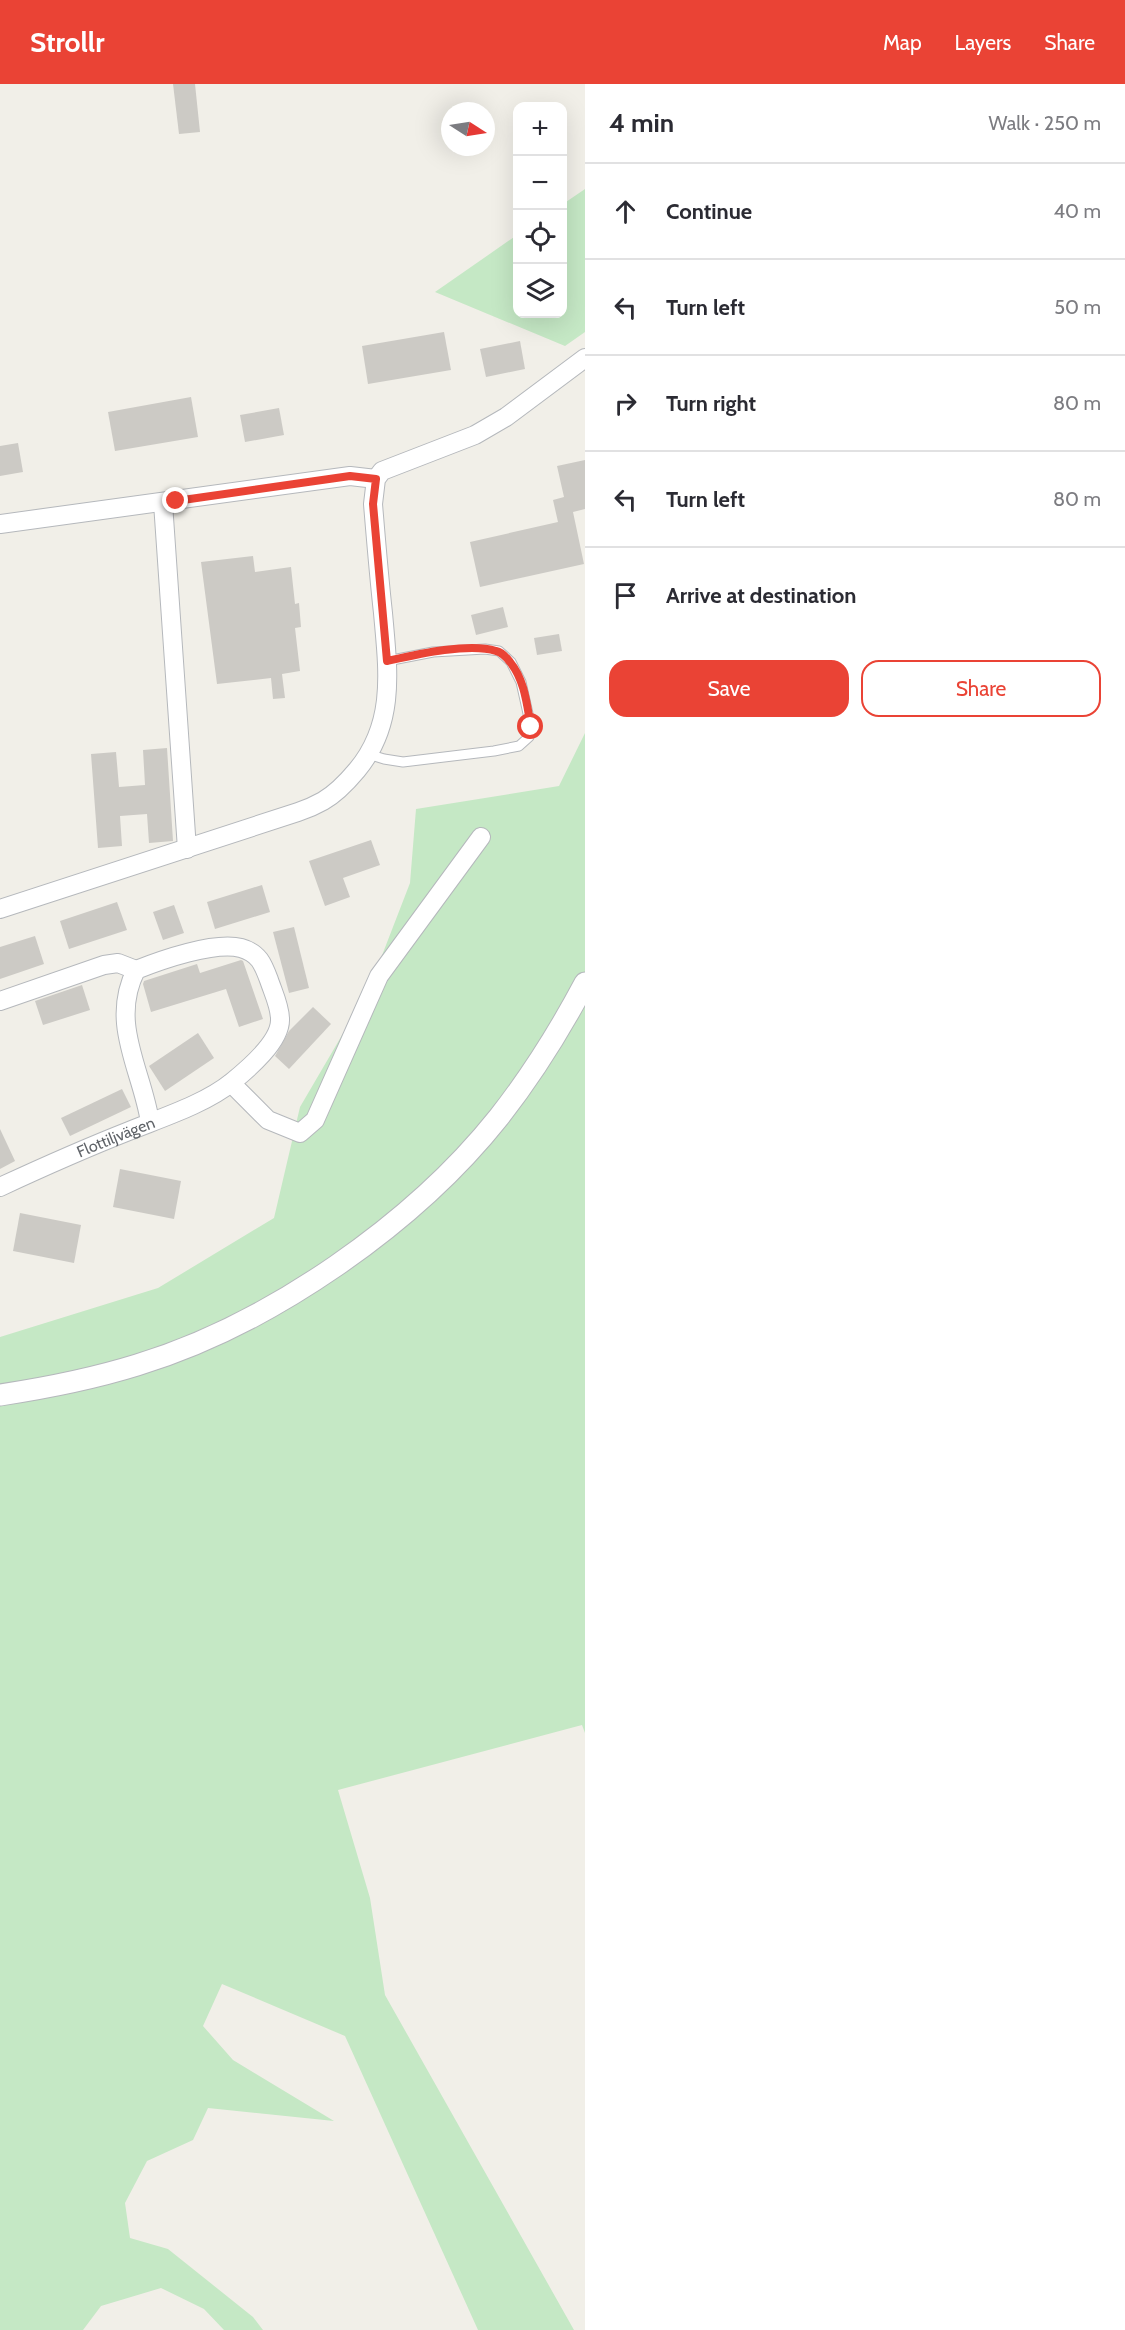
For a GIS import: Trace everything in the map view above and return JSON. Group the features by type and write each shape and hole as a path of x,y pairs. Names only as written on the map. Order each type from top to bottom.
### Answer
{"street":[{"path":"0,909 298,812 324,801 343,786 376,741 383,721 387,698 387,661 373,504 376,479 382,471 475,435 506,417 585,358"},
{"path":"0,524 350,476 376,479"},
{"path":"163,503 187,849"},
{"path":"150,1122 146,1096 128,1044 125,1024 124,1002 128,984 136,970 158,961 219,946 240,947 254,953 262,960 279,1008 281,1021 277,1034 263,1054 231,1083 268,1120 300,1133 315,1120 380,976 481,837"},
{"path":"0,1001 104,965 118,963 136,970"},
{"path":"0,1395 81,1380 138,1365 185,1348 242,1322 338,1265 425,1194 466,1154 499,1117 561,1027 585,983"},
{"name":"Flottiljvägen","path":"0,1187 216,1093 231,1083"}],"lane":[{"path":"368,754 402,762 494,751 519,746 529,737 531,727 521,682 511,663 499,651 485,649 433,652 387,661"}],"green space":[{"path":"585,189 585,332 565,346 435,292 513,238 513,318 567,318 567,201"},
{"path":"585,733 585,1733 582,1725 338,1790 370,1898 385,1995 574,2330 478,2330 345,2036 222,1984 203,2026 233,2060 334,2121 208,2108 193,2140 147,2161 125,2203 130,2238 168,2249 253,2317 263,2330 224,2330 204,2309 161,2288 101,2306 83,2330 0,2330 0,1337 158,1288 274,1218 300,1107 369,989 410,883 416,809 559,786"}],"building":[{"path":"173,84 195,84 200,132 179,134"},
{"path":"444,332 451,370 368,384 362,346"},
{"path":"520,341 525,369 486,377 480,349"},
{"path":"191,397 198,437 115,451 108,412"},
{"path":"279,408 284,435 245,442 240,415"},
{"path":"18,443 23,472 0,476 0,446"},
{"path":"585,460 585,509 573,512 584,564 480,587 470,542 558,522 553,500 564,497 557,466"},
{"path":"253,556 255,572 291,567 295,604 299,603 301,627 295,628 300,671 282,674 285,698 273,699 271,678 217,684 201,562"},
{"path":"503,607 508,627 476,635 471,615"},
{"path":"559,634 562,651 537,655 534,638"},
{"path":"167,748 173,841 149,843 147,814 120,816 122,846 98,848 91,754 116,752 119,787 145,785 143,750"},
{"path":"371,840 380,865 343,878 350,897 325,906 309,861"},
{"path":"262,885 270,912 215,929 207,902"},
{"path":"117,902 127,930 69,949 60,921"},
{"path":"174,905 184,933 163,940 153,912"},
{"path":"294,927 309,988 289,993 273,932"},
{"path":"35,936 44,964 0,979 0,947"},
{"path":"241,960 263,1019 239,1027 226,989 151,1012 144,981 197,964 200,973"},
{"path":"82,985 90,1010 43,1025 35,1001"},
{"path":"313,1007 331,1024 289,1069 275,1056 289,1031"},
{"path":"198,1033 214,1058 165,1091 149,1066"},
{"path":"122,1089 131,1107 70,1136 61,1118"},
{"path":"0,1129 15,1161 0,1169"},
{"path":"120,1169 181,1181 174,1219 113,1207"},
{"path":"20,1213 81,1225 74,1263 13,1251"}],"route":[{"path":"176,501 350,476 376,479 373,504 387,661 433,652 467,649 499,651 511,663 521,682 531,727"}]}
